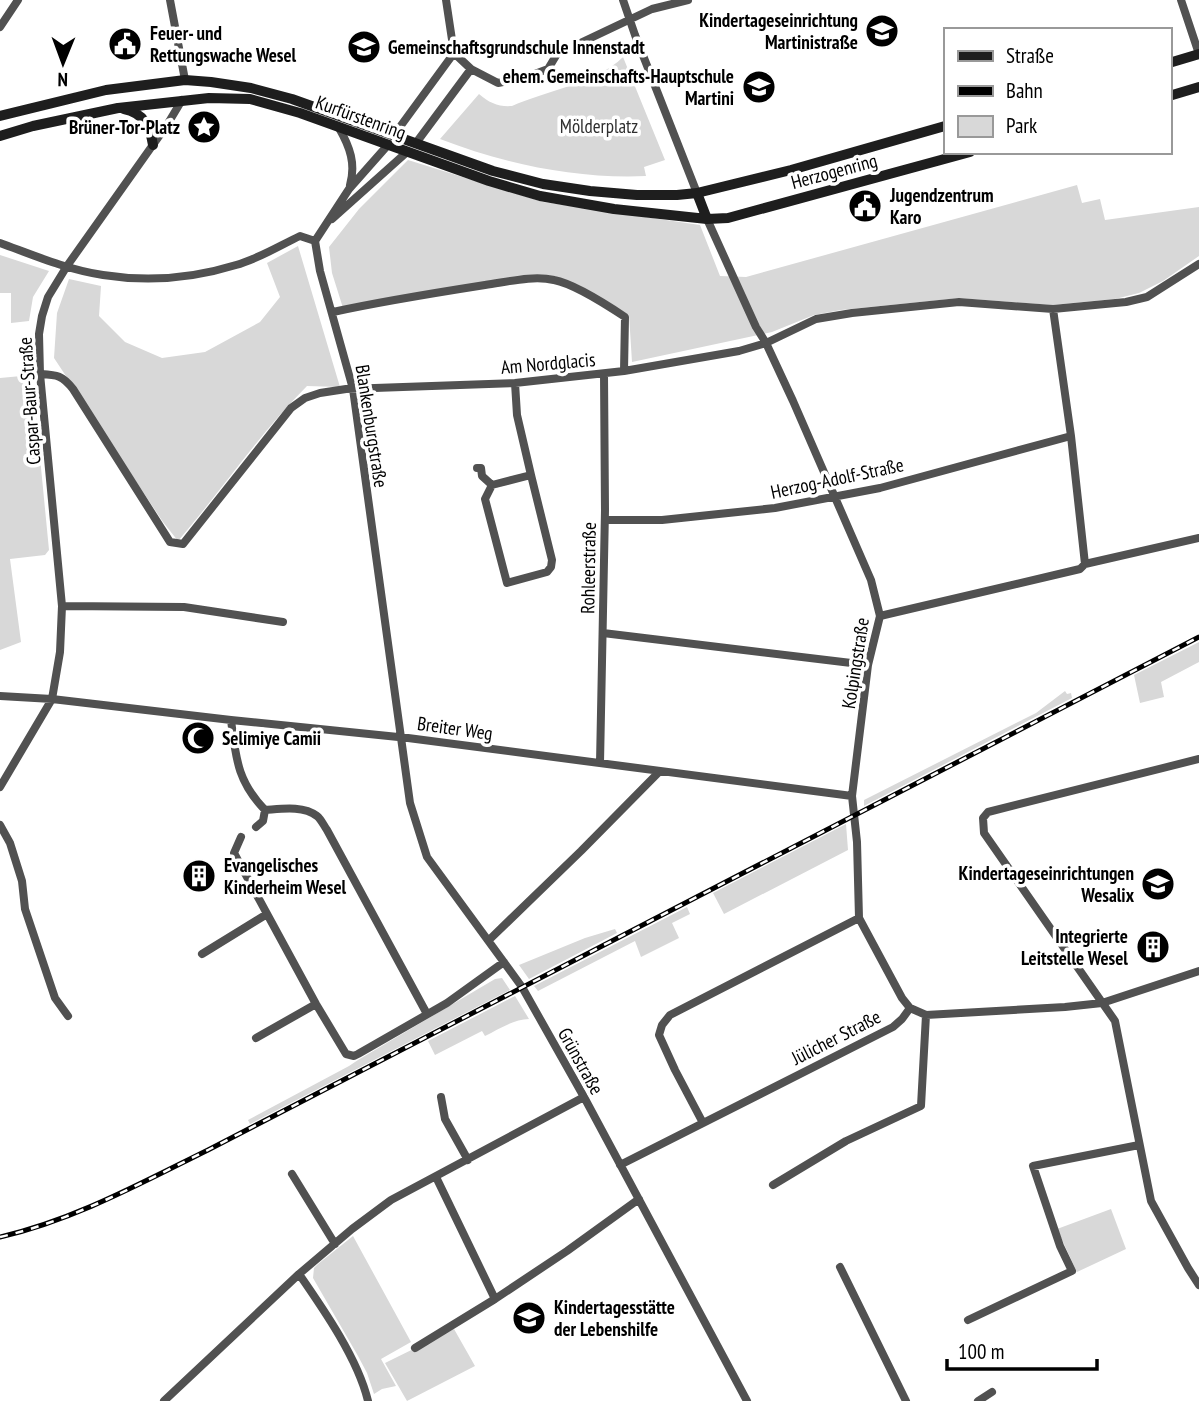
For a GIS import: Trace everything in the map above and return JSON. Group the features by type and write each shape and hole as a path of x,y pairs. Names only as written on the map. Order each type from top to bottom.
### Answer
{"main road":[{"path":"1171,62 1199,55"},
{"path":"181,100 185,80"},
{"name":"Kurfürstenring","path":"0,115 106,90 185,80 251,88 292,99 494,171 543,184 637,195 697,193"},
{"path":"1171,95 1199,88"},
{"name":"Kurfürstenring","path":"0,136 33,126 118,108 209,98 250,99 300,113 387,146 540,196 614,209 707,219"},
{"path":"118,108 130,110 143,119 150,128 153,145"},
{"name":"Herzogenring","path":"697,193 791,170 944,126"},
{"path":"387,146 394,135"},
{"path":"407,152 416,143"},
{"name":"Herzogenring","path":"707,219 728,218 963,154"},
{"path":"697,193 707,219"}],"street":[{"path":"0,27 18,0"},
{"path":"170,0 185,80"},
{"path":"446,0 454,53 471,69 498,83 524,78 548,69 557,54 652,9 688,0"},
{"path":"623,0 697,193"},
{"path":"1181,0 1199,55"},
{"path":"394,135 454,53"},
{"path":"416,143 471,69"},
{"name":"Caspar-Baur-Straße","path":"52,699 60,652 62,606 40,374 38,338 42,316 48,297 67,266 153,145 181,100"},
{"path":"340,128 353,164 349,189"},
{"path":"0,243 101,275 172,277 239,265 300,236 315,241 349,189 387,146"},
{"path":"325,225 407,152"},
{"name":"Kolpingstraße","path":"707,219 793,401 871,580 880,616 869,665 852,796 857,842 859,918 910,1008"},
{"name":"Blankenburgstraße","path":"315,241 320,271 358,389 400,737"},
{"name":"Am Nordglacis","path":"40,374 57,375 74,389 170,542 183,544 291,408 305,398 320,393 515,383 604,374 739,351 766,343 816,319 852,313 959,302 1053,309 1126,302 1147,297 1199,264"},
{"path":"333,312 506,282 543,278 557,280 625,317 624,370"},
{"path":"1053,309 1085,564"},
{"name":"Rohleerstraße","path":"600,763 605,520 604,374"},
{"path":"515,383 517,415 552,560 547,572 507,583 485,499 492,485 531,475"},
{"name":"Herzog-Adolf-Straße","path":"605,520 662,520 775,508 890,485 1071,436"},
{"path":"477,468 481,468 482,476 492,485"},
{"path":"880,616 1199,538"},
{"path":"62,606 184,607 283,622"},
{"path":"603,633 869,665"},
{"name":"Breiter Weg","path":"0,696 52,699 400,737 852,796"},
{"path":"0,787 52,699"},
{"path":"232,720 237,764 251,796 265,810 291,808 317,816 427,1014"},
{"name":"Grünstraße","path":"400,737 410,803 427,857 522,987 747,1401"},
{"path":"1199,759 988,812 983,818 984,833 1115,1021 1151,1201 1199,1285"},
{"path":"489,940 659,772"},
{"path":"256,827 264,821 265,810"},
{"path":"0,825 10,843 18,868 24,909 55,998 68,1016"},
{"path":"241,838 234,853 343,1052 358,1054 466,990 504,962"},
{"path":"202,954 267,914"},
{"path":"703,1122 659,1035 662,1025 670,1015 859,918"},
{"path":"910,1008 926,1015 1102,1003 1199,971"},
{"path":"256,1038 316,1004"},
{"name":"Jülicher Straße","path":"620,1165 893,1027 910,1008"},
{"path":"773,1185 846,1141 921,1106 926,1015"},
{"path":"442,1097 445,1119 467,1160"},
{"path":"164,1401 299,1274 391,1200 584,1097"},
{"path":"968,1320 1072,1271 1060,1246 1033,1166 1139,1145"},
{"path":"292,1174 335,1244"},
{"path":"436,1177 495,1299"},
{"path":"415,1348 495,1299 639,1199"},
{"path":"840,1267 906,1401"},
{"path":"299,1274 359,1372 368,1401"},
{"path":"978,1401 992,1392"}],"green space":[{"name":"Mölderplatz","path":"623,57 665,160 644,167 646,176 593,175 541,168 490,156 440,139 479,94 494,104 512,106 599,74"},
{"path":"408,160 543,202 700,225 720,276 746,277 1077,185 1082,203 1100,199 1105,220 1199,207 1199,256 1163,281 1139,293 1115,299 1052,305 959,298 841,310 814,315 772,332 632,362 629,315 578,286 556,277 343,308 332,273 329,247 359,209"},
{"path":"298,246 340,387 307,386 273,423 178,541 54,358 57,313 69,279 101,286 99,316 125,342 162,358 205,352 260,322 280,297 267,263"},
{"path":"0,255 49,271 33,297 29,321 11,323 11,293 0,293"},
{"path":"32,375 49,550 45,555 10,559 21,642 0,650 0,378"},
{"path":"1199,642 1199,662 1161,682 1164,697 1140,703 1134,675"},
{"path":"1065,691 1067,694 1071,693 1072,698 864,806 864,800 1036,713"},
{"path":"846,824 848,850 724,914 713,893"},
{"path":"687,907 690,914 672,923 679,938 641,957 635,941 538,991 534,986"},
{"path":"615,929 617,933 529,979 519,965 585,938"},
{"path":"502,978 510,990 250,1124 248,1120 349,1066 495,979"},
{"path":"515,996 529,1019 512,1023 485,1036 482,1031 435,1055 428,1041"},
{"path":"1111,1209 1126,1249 1077,1272 1057,1229"},
{"path":"353,1236 411,1342 381,1359 396,1386 374,1394 367,1373 313,1278 314,1268"},
{"path":"454,1329 475,1366 407,1401 385,1363"}],"railway":[{"path":"0,1237 81,1211 208,1150 1199,637"}],"place":[{"name":"Kindertageseinrichtung Martinistraße","path":"882,31"},
{"name":"Feuer- und Rettungswache Wesel","path":"125,44"},
{"name":"Gemeinschaftsgrundschule Innenstadt","path":"364,47"},
{"name":"ehem. Gemeinschafts-Hauptschule Martini","path":"759,87"},
{"name":"Brüner-Tor-Platz","path":"204,127"},
{"name":"Jugendzentrum Karo","path":"865,206"},
{"name":"Selimiye Camii","path":"198,738"},
{"name":"Evangelisches Kinderheim Wesel","path":"199,876"},
{"name":"Kindertageseinrichtungen Wesalix","path":"1158,884"},
{"name":"Integrierte Leitstelle Wesel","path":"1153,947"},
{"name":"Kindertagesstätte der Lebenshilfe","path":"529,1318"}]}
